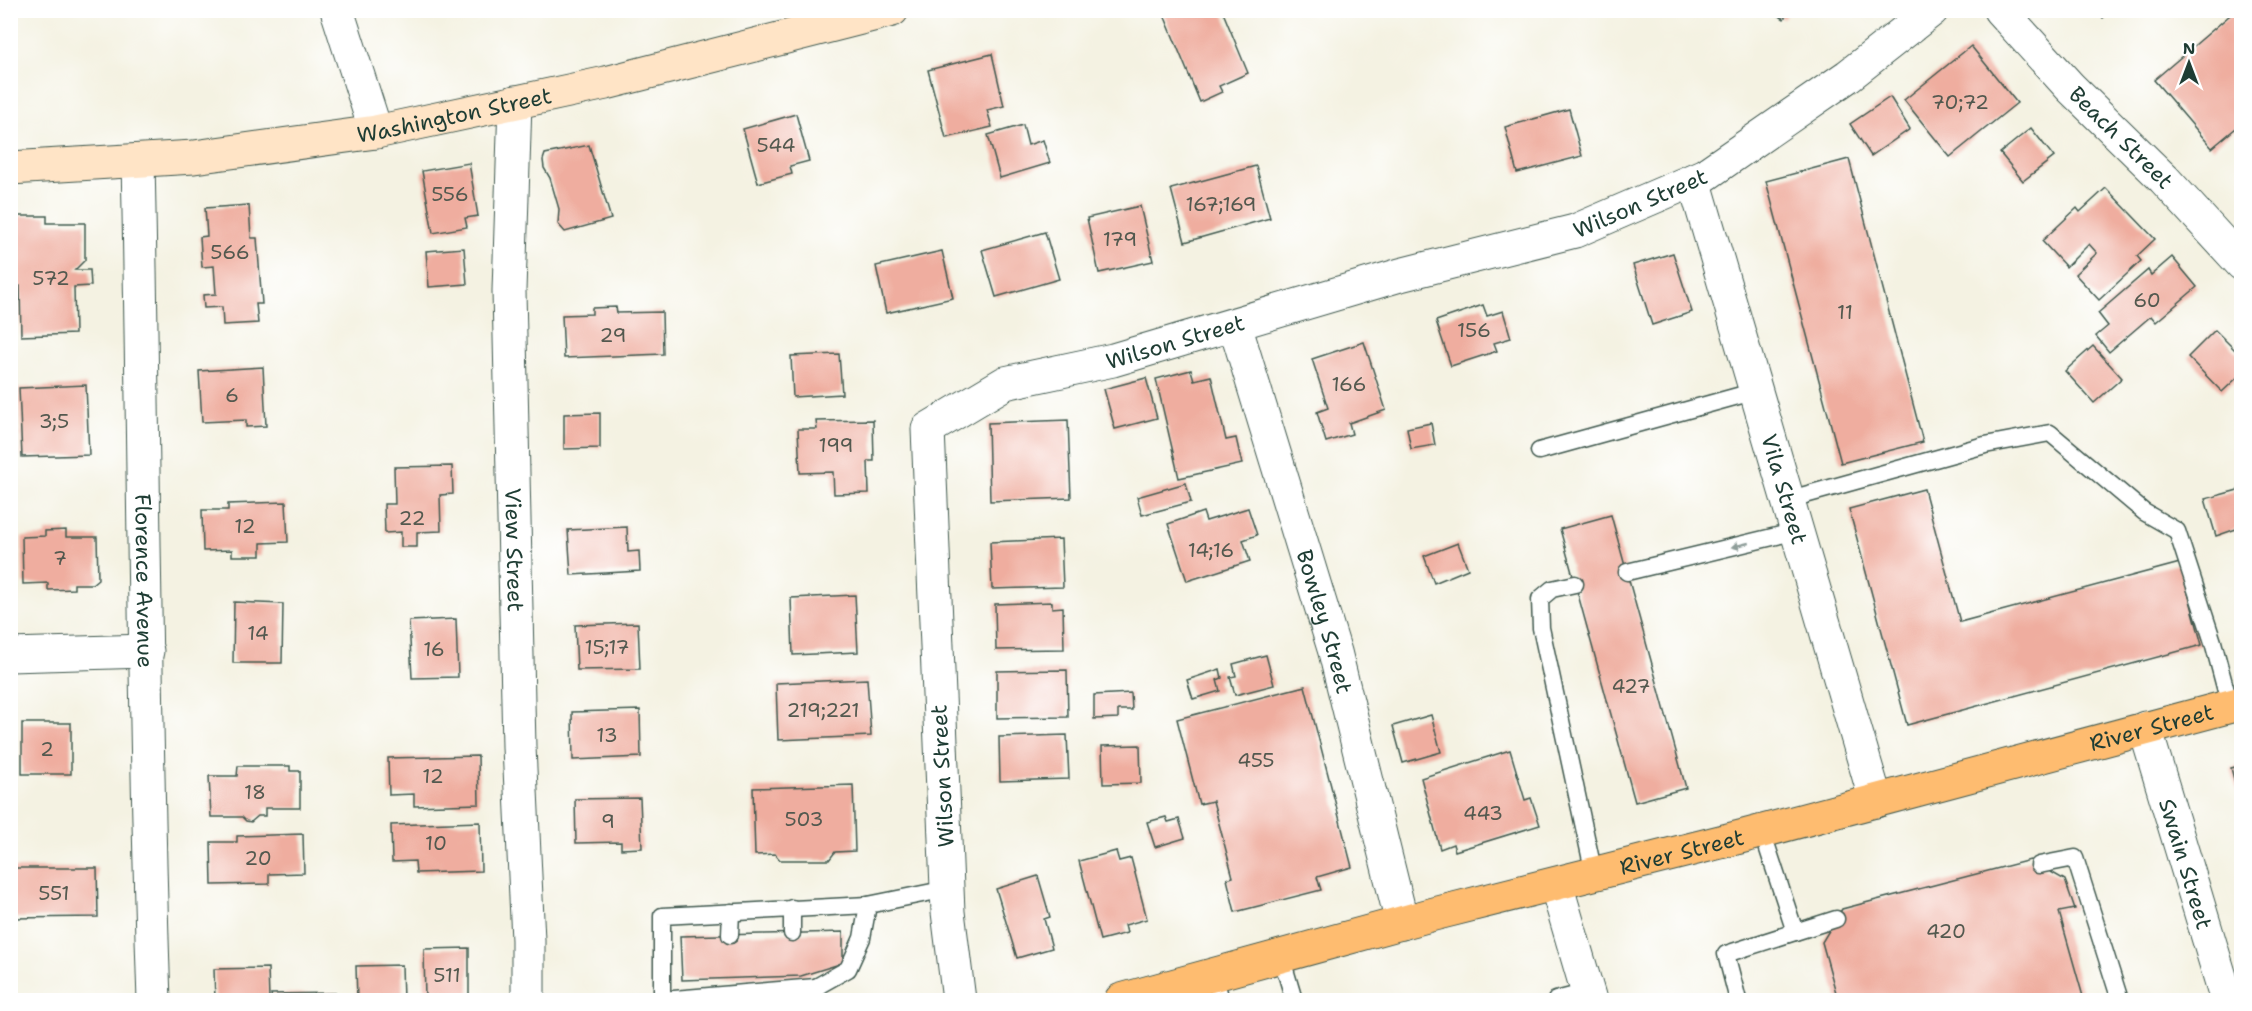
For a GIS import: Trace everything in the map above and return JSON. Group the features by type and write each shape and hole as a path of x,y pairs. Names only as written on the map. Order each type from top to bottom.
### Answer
{"main road":[{"name":"River Street","path":"1122,1000 1218,988 1281,956 1876,801 2236,704"}],"street":[{"path":"337,10 376,132"},
{"name":"Washington Street","path":"10,168 194,158 376,132 617,80 892,10"},
{"name":"Wilson Street","path":"959,1000 948,912 928,429 1005,383 1113,360 1400,275 1575,231 1705,175 1848,76 1932,10"},
{"name":"Beach Street","path":"2000,10 2070,87 2239,256"},
{"name":"View Street","path":"515,102 509,291 519,747 528,940 528,1000"},
{"name":"Florence Avenue","path":"138,160 147,651 148,847 154,1000"},
{"name":"Vila Street","path":"1694,180 1876,801"},
{"name":"Bowley Street","path":"1235,325 1335,652 1402,923"},
{"path":"10,655 147,651"},
{"name":"Swain Street","path":"2145,728 2227,1000"},
{"path":"1556,884 1589,996"}],"lane":[{"path":"1539,452 1756,391"},
{"path":"1787,500 1984,445 2050,433 2144,512 2177,531 2236,704"},
{"path":"1627,572 1797,531"},
{"path":"1575,584 1552,589 1540,599 1541,628 1594,874"},
{"path":"1762,831 1795,932"},
{"path":"2039,865 2075,858 2120,1000"},
{"path":"868,905 862,938 848,969 817,994 792,983 730,986 662,1000 662,916 868,905 947,888"},
{"path":"792,908 792,933"},
{"path":"730,935 731,912"},
{"path":"1738,1000 1726,954 1836,919"},
{"path":"1281,956 1294,1000"},
{"path":"1556,1000 1589,996"}],"building":[{"path":"1162,10 1222,10 1248,73 1219,86 1222,92 1200,102"},
{"path":"1770,10 1789,10 1784,19"},
{"path":"2097,10 2112,10 2103,18"},
{"path":"2236,10 2242,10 2242,123 2212,148 2154,80"},
{"path":"1971,46 2017,103 1950,157 1904,100"},
{"path":"992,54 1004,106 987,110 992,127 946,138 928,70"},
{"path":"1890,97 1910,129 1871,156 1850,124"},
{"path":"1569,109 1582,156 1517,173 1505,127"},
{"path":"796,114 809,161 790,166 792,174 758,183 743,129"},
{"path":"1023,125 1028,145 1043,140 1050,163 1000,178 988,135"},
{"path":"2031,128 2054,157 2023,181 2000,153"},
{"path":"589,145 611,219 565,232 558,224 559,209 543,160 545,154"},
{"path":"1849,159 1923,442 1841,463 1766,181"},
{"path":"469,163 478,216 465,218 467,227 433,233 422,171"},
{"path":"1256,166 1270,218 1185,242 1171,189"},
{"path":"2106,188 2155,239 2137,256 2141,261 2099,300 2075,274 2097,253 2089,244 2066,267 2042,241 2077,208 2080,212"},
{"path":"249,205 251,238 257,238 262,304 256,304 258,323 223,325 222,307 204,308 203,295 216,294 214,266 202,267 200,237 207,236 205,208"},
{"path":"1140,206 1153,261 1099,273 1087,218"},
{"path":"10,216 47,216 47,223 85,223 85,260 75,270 90,270 91,286 74,287 75,334 21,336 20,286 10,286"},
{"path":"1045,232 1059,279 996,297 982,250"},
{"path":"464,248 467,284 429,287 426,251"},
{"path":"942,251 953,298 886,313 876,266"},
{"path":"1673,253 1692,312 1652,325 1633,265"},
{"path":"2172,257 2197,287 2156,322 2151,316 2109,352 2096,336 2108,326 2098,313 2148,270 2151,275"},
{"path":"1483,305 1487,316 1503,311 1511,338 1494,343 1497,351 1451,366 1436,321"},
{"path":"616,307 617,313 662,312 663,354 564,358 562,315 592,314 592,308"},
{"path":"2215,330 2242,357 2242,373 2222,392 2188,357"},
{"path":"1364,342 1386,410 1349,423 1352,434 1326,442 1317,412 1328,408 1312,359"},
{"path":"2093,346 2122,378 2094,403 2065,371"},
{"path":"839,354 842,394 793,397 791,356"},
{"path":"263,367 266,426 246,427 246,420 202,422 199,371"},
{"path":"1191,370 1194,380 1211,376 1226,440 1236,438 1242,464 1179,478 1156,379"},
{"path":"1146,378 1157,418 1115,429 1104,389"},
{"path":"86,385 89,455 22,457 19,388"},
{"path":"600,413 600,448 564,449 564,414"},
{"path":"873,420 874,461 868,461 869,493 834,494 833,472 800,473 798,429 817,429 816,421"},
{"path":"1068,420 1071,498 990,501 988,423"},
{"path":"1431,423 1435,445 1411,449 1407,428"},
{"path":"452,466 453,494 440,495 441,531 417,532 417,547 401,547 401,532 385,533 384,504 395,504 394,467"},
{"path":"1186,483 1191,502 1142,515 1137,497"},
{"path":"1924,489 1960,622 2180,563 2202,645 1907,725 1849,509"},
{"path":"2238,490 2242,500 2242,527 2216,536 2205,499"},
{"path":"286,502 288,542 261,543 261,556 232,556 232,550 203,551 202,510 228,510 228,504"},
{"path":"1248,508 1257,535 1243,540 1250,561 1187,581 1168,524 1203,512 1206,521"},
{"path":"1611,515 1686,788 1635,802 1560,529"},
{"path":"627,527 628,552 639,551 640,571 571,575 568,530"},
{"path":"66,530 66,537 97,537 98,579 92,584 74,584 74,589 48,590 48,583 23,584 22,537 45,536 45,531"},
{"path":"1061,539 1063,587 992,589 990,542"},
{"path":"1458,543 1468,569 1434,583 1424,556"},
{"path":"855,595 858,652 793,655 791,598"},
{"path":"234,602 283,604 282,663 233,663"},
{"path":"1052,602 1052,608 1063,607 1064,649 996,650 995,604"},
{"path":"456,619 458,677 412,678 409,621"},
{"path":"638,623 640,669 577,670 575,625"},
{"path":"1266,655 1274,685 1235,695 1230,677 1236,676 1233,664"},
{"path":"1220,669 1222,678 1217,680 1220,691 1193,699 1187,680"},
{"path":"1067,670 1068,717 997,718 997,671"},
{"path":"867,679 871,736 778,740 776,683"},
{"path":"1305,686 1352,867 1317,877 1321,890 1235,912 1227,879 1233,877 1213,801 1199,804 1177,719"},
{"path":"1131,693 1132,710 1118,710 1118,718 1094,719 1094,695"},
{"path":"640,710 641,757 573,760 572,712"},
{"path":"1431,715 1441,752 1403,763 1393,726"},
{"path":"22,723 71,723 71,774 22,774"},
{"path":"1067,735 1069,779 1000,781 999,737"},
{"path":"1140,745 1141,783 1103,784 1102,746"},
{"path":"1510,750 1525,800 1531,798 1540,825 1455,851 1453,844 1440,849 1421,778"},
{"path":"478,756 479,804 414,806 414,794 389,795 388,758"},
{"path":"2242,765 2242,805 2241,805 2231,768"},
{"path":"238,766 290,766 290,771 300,771 300,808 265,808 265,816 258,816 251,822 242,817 211,817 209,776 237,776"},
{"path":"853,785 855,851 835,852 829,860 780,860 775,854 755,855 753,788"},
{"path":"640,798 642,848 621,849 621,842 576,843 575,799"},
{"path":"1166,817 1168,822 1179,819 1185,838 1155,847 1147,822"},
{"path":"480,822 481,871 416,873 415,861 392,862 391,825"},
{"path":"303,834 304,873 269,874 269,884 212,885 211,842 237,842 237,836"},
{"path":"1116,851 1119,861 1131,858 1147,919 1125,925 1127,933 1100,940 1079,861"},
{"path":"2030,860 2065,880 2075,909 2059,912 2084,1000 1838,1000 1822,942 1842,909"},
{"path":"10,868 97,868 98,917 10,918"},
{"path":"1038,876 1050,917 1044,919 1052,948 1017,958 996,889"},
{"path":"843,932 843,963 801,976 682,980 680,936"},
{"path":"469,948 469,1000 425,1000 424,949"},
{"path":"402,965 403,1000 357,1000 356,966"},
{"path":"268,968 269,1000 215,1000 214,969"},
{"path":"336,993 337,1000 272,1000 271,994"}]}
